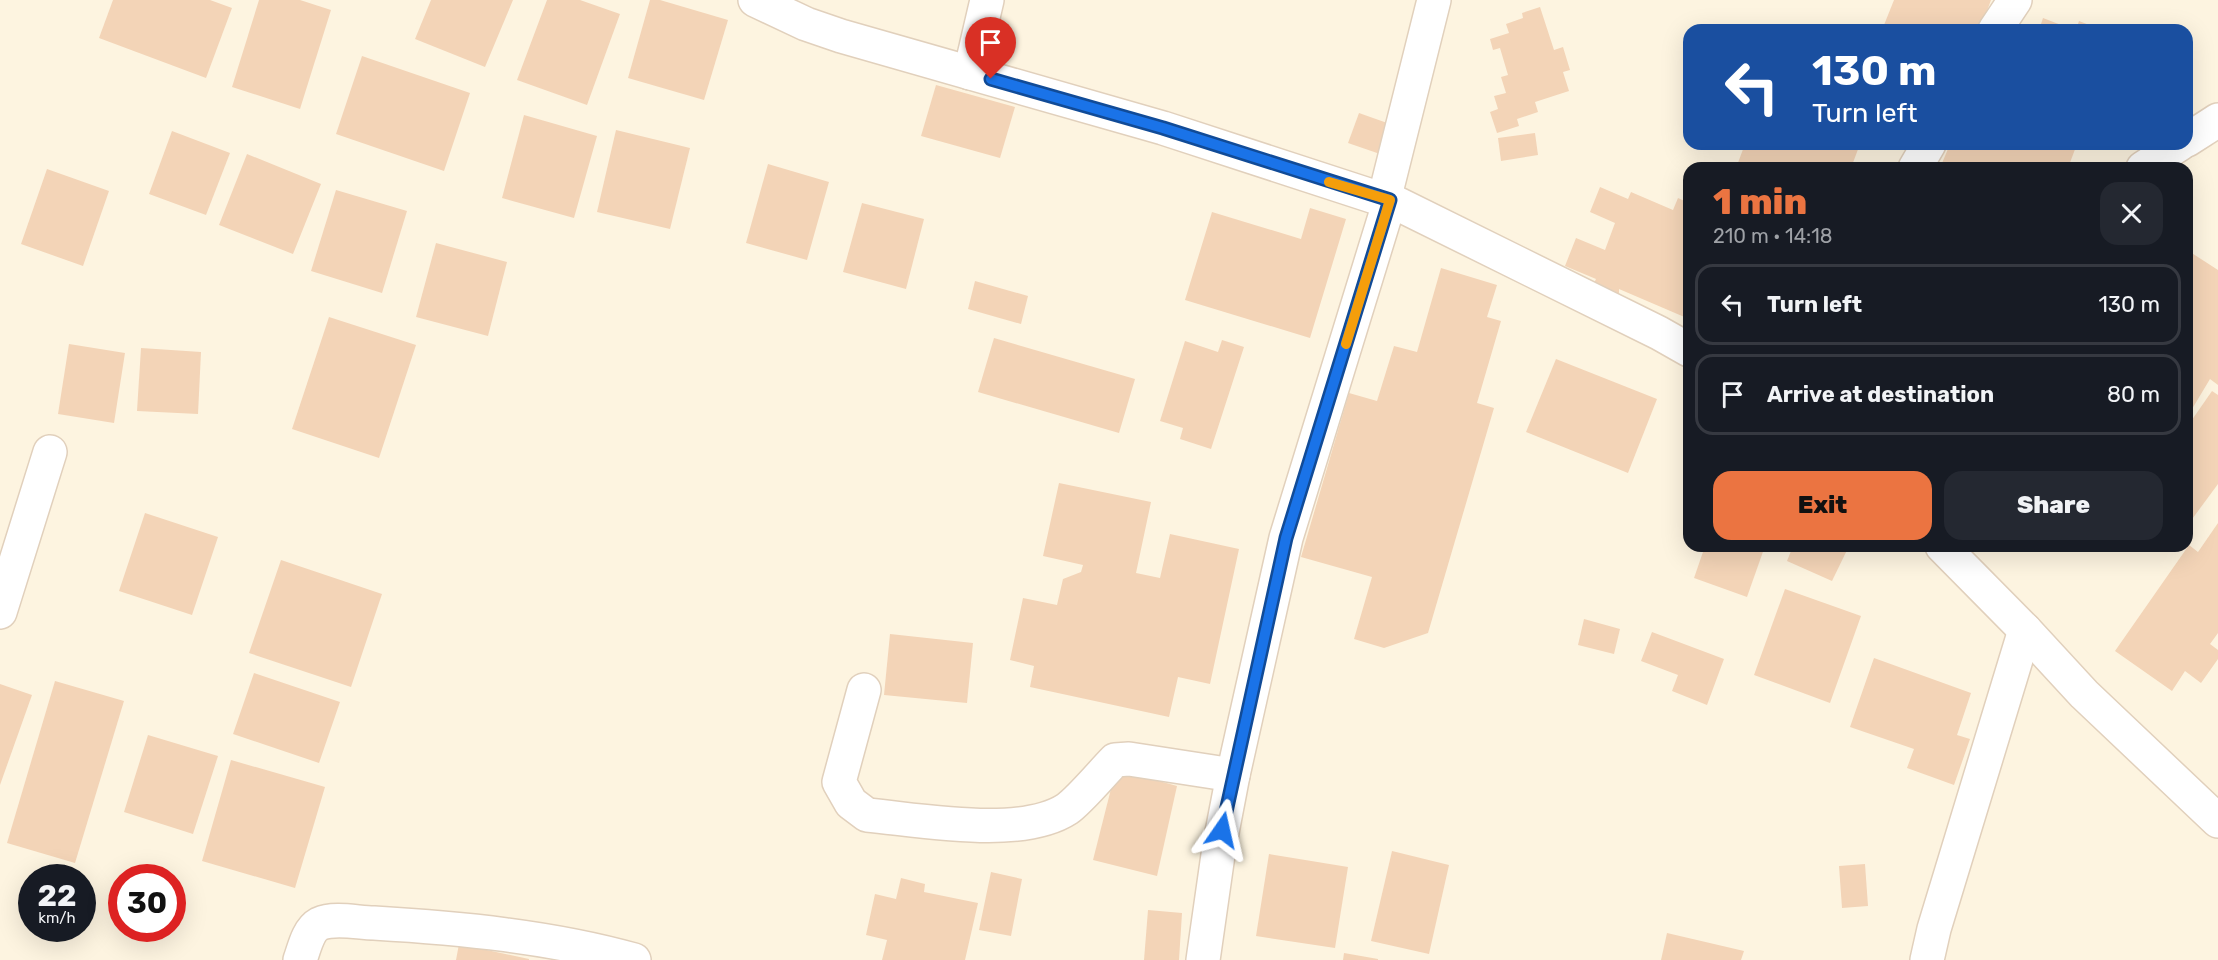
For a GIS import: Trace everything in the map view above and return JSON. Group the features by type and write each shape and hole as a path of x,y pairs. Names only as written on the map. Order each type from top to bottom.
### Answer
{"street":[{"path":"754,0 806,24 1163,128 1387,200 1683,347"},
{"path":"970,73 987,0"},
{"path":"1203,960 1219,848 1233,775 1286,538 1387,200 1434,0"},
{"path":"1999,24 2015,0"},
{"path":"2193,136 2218,120"},
{"path":"2152,162 2171,150"},
{"path":"0,612 50,452"},
{"path":"1948,552 2084,694 2218,820"},
{"path":"1927,960 1934,929 2025,630"},
{"path":"864,690 839,782 851,803 867,814 994,826 1031,823 1067,809 1115,759 1129,759 1233,775"},
{"path":"300,960 312,931 319,924 332,921 528,938 594,949 634,960"}],"building":[{"path":"113,0 210,0 232,8 206,78 99,38"},
{"path":"259,0 300,0 331,10 300,109 232,87"},
{"path":"431,0 513,0 485,67 415,39"},
{"path":"547,0 580,0 620,14 587,105 517,80"},
{"path":"650,0 660,0 728,20 704,100 628,78"},
{"path":"1894,0 1991,0 1982,24 1884,24"},
{"path":"1540,7 1554,50 1563,47 1570,70 1563,72 1569,91 1535,102 1538,112 1517,119 1519,126 1497,133 1490,112 1498,109 1494,96 1506,93 1501,77 1508,75 1500,48 1493,50 1490,39 1509,33 1506,24 1523,18 1522,13"},
{"path":"2043,18 2058,24 2041,24"},
{"path":"362,56 470,93 444,171 336,134"},
{"path":"936,85 1015,107 1000,158 921,136"},
{"path":"1359,113 1390,124 1380,154 1348,143"},
{"path":"524,115 597,136 574,218 502,198"},
{"path":"616,130 690,148 670,229 597,212"},
{"path":"172,131 230,153 206,215 149,194"},
{"path":"1535,133 1538,155 1501,161 1498,138"},
{"path":"1743,150 1858,150 1853,162 1738,162"},
{"path":"1948,150 2075,150 2070,162 1942,162"},
{"path":"247,154 321,184 293,254 219,225"},
{"path":"768,164 829,182 807,260 746,243"},
{"path":"47,169 109,191 83,266 21,244"},
{"path":"1600,187 1628,199 1631,192 1673,210 1678,198 1683,200 1683,316 1619,289 1619,295 1593,285 1596,279 1565,266 1576,238 1605,250 1615,223 1590,212"},
{"path":"336,190 407,211 382,293 311,271"},
{"path":"862,203 924,219 906,289 843,272"},
{"path":"1310,208 1346,219 1310,338 1185,300 1212,212 1301,239"},
{"path":"436,243 507,262 488,336 416,317"},
{"path":"2193,254 2218,270 2218,385 2210,379 2193,407"},
{"path":"1441,268 1497,285 1487,317 1501,321 1477,403 1494,408 1428,633 1384,648 1354,639 1372,577 1301,557 1349,393 1377,401 1394,346 1417,352"},
{"path":"975,281 1028,296 1021,324 968,309"},
{"path":"329,317 416,345 379,458 292,429"},
{"path":"994,338 1135,379 1119,433 978,392"},
{"path":"1222,340 1244,347 1211,449 1180,439 1183,428 1160,421 1185,341 1218,352"},
{"path":"69,344 125,353 114,423 58,414"},
{"path":"141,348 201,352 198,414 137,411"},
{"path":"1556,359 1657,399 1628,473 1526,432"},
{"path":"2212,391 2218,395 2218,484 2193,518 2193,418"},
{"path":"1059,483 1151,502 1136,573 1160,578 1170,534 1239,549 1210,684 1178,677 1169,717 1030,687 1034,666 1010,660 1023,598 1057,605 1063,579 1081,572 1083,565 1043,556"},
{"path":"145,513 218,537 192,615 119,591"},
{"path":"2218,523 2218,633 2210,644 2218,650 2218,659 2201,683 2185,671 2172,691 2115,651 2184,552 2193,552 2193,548 2198,552"},
{"path":"1703,552 1763,552 1747,597 1694,578"},
{"path":"1791,552 1846,552 1832,581 1787,561"},
{"path":"281,560 382,594 351,687 249,653"},
{"path":"1785,589 1861,616 1830,703 1754,675"},
{"path":"1584,619 1620,629 1614,654 1578,645"},
{"path":"1652,632 1724,659 1707,705 1672,691 1678,675 1641,661"},
{"path":"890,634 973,643 967,703 884,695"},
{"path":"1874,658 1971,693 1957,735 1970,739 1954,785 1907,768 1914,749 1850,727"},
{"path":"254,673 340,702 319,763 233,734"},
{"path":"55,681 124,701 75,863 7,843"},
{"path":"0,684 32,695 0,785"},
{"path":"148,735 218,756 193,834 124,812"},
{"path":"231,760 325,787 295,888 202,861"},
{"path":"1116,769 1177,786 1157,876 1093,860"},
{"path":"1392,851 1449,865 1429,954 1371,941"},
{"path":"1269,854 1348,867 1335,948 1256,936"},
{"path":"1865,864 1868,906 1842,908 1839,866"},
{"path":"991,872 1022,879 1011,936 979,930"},
{"path":"901,878 925,884 924,892 978,903 965,960 882,960 887,940 866,935 875,894 896,899"},
{"path":"1148,910 1182,913 1179,960 1144,960"},
{"path":"1667,933 1744,951 1741,960 1661,960"},
{"path":"459,944 529,959 529,960 456,960"},
{"path":"1344,953 1378,959 1378,960 1343,960"}],"slow traffic":[{"path":"1329,182 1390,200 1346,344"}],"route":[{"path":"991,79 1163,128 1384,200 1390,200 1286,538 1222,830"}]}
